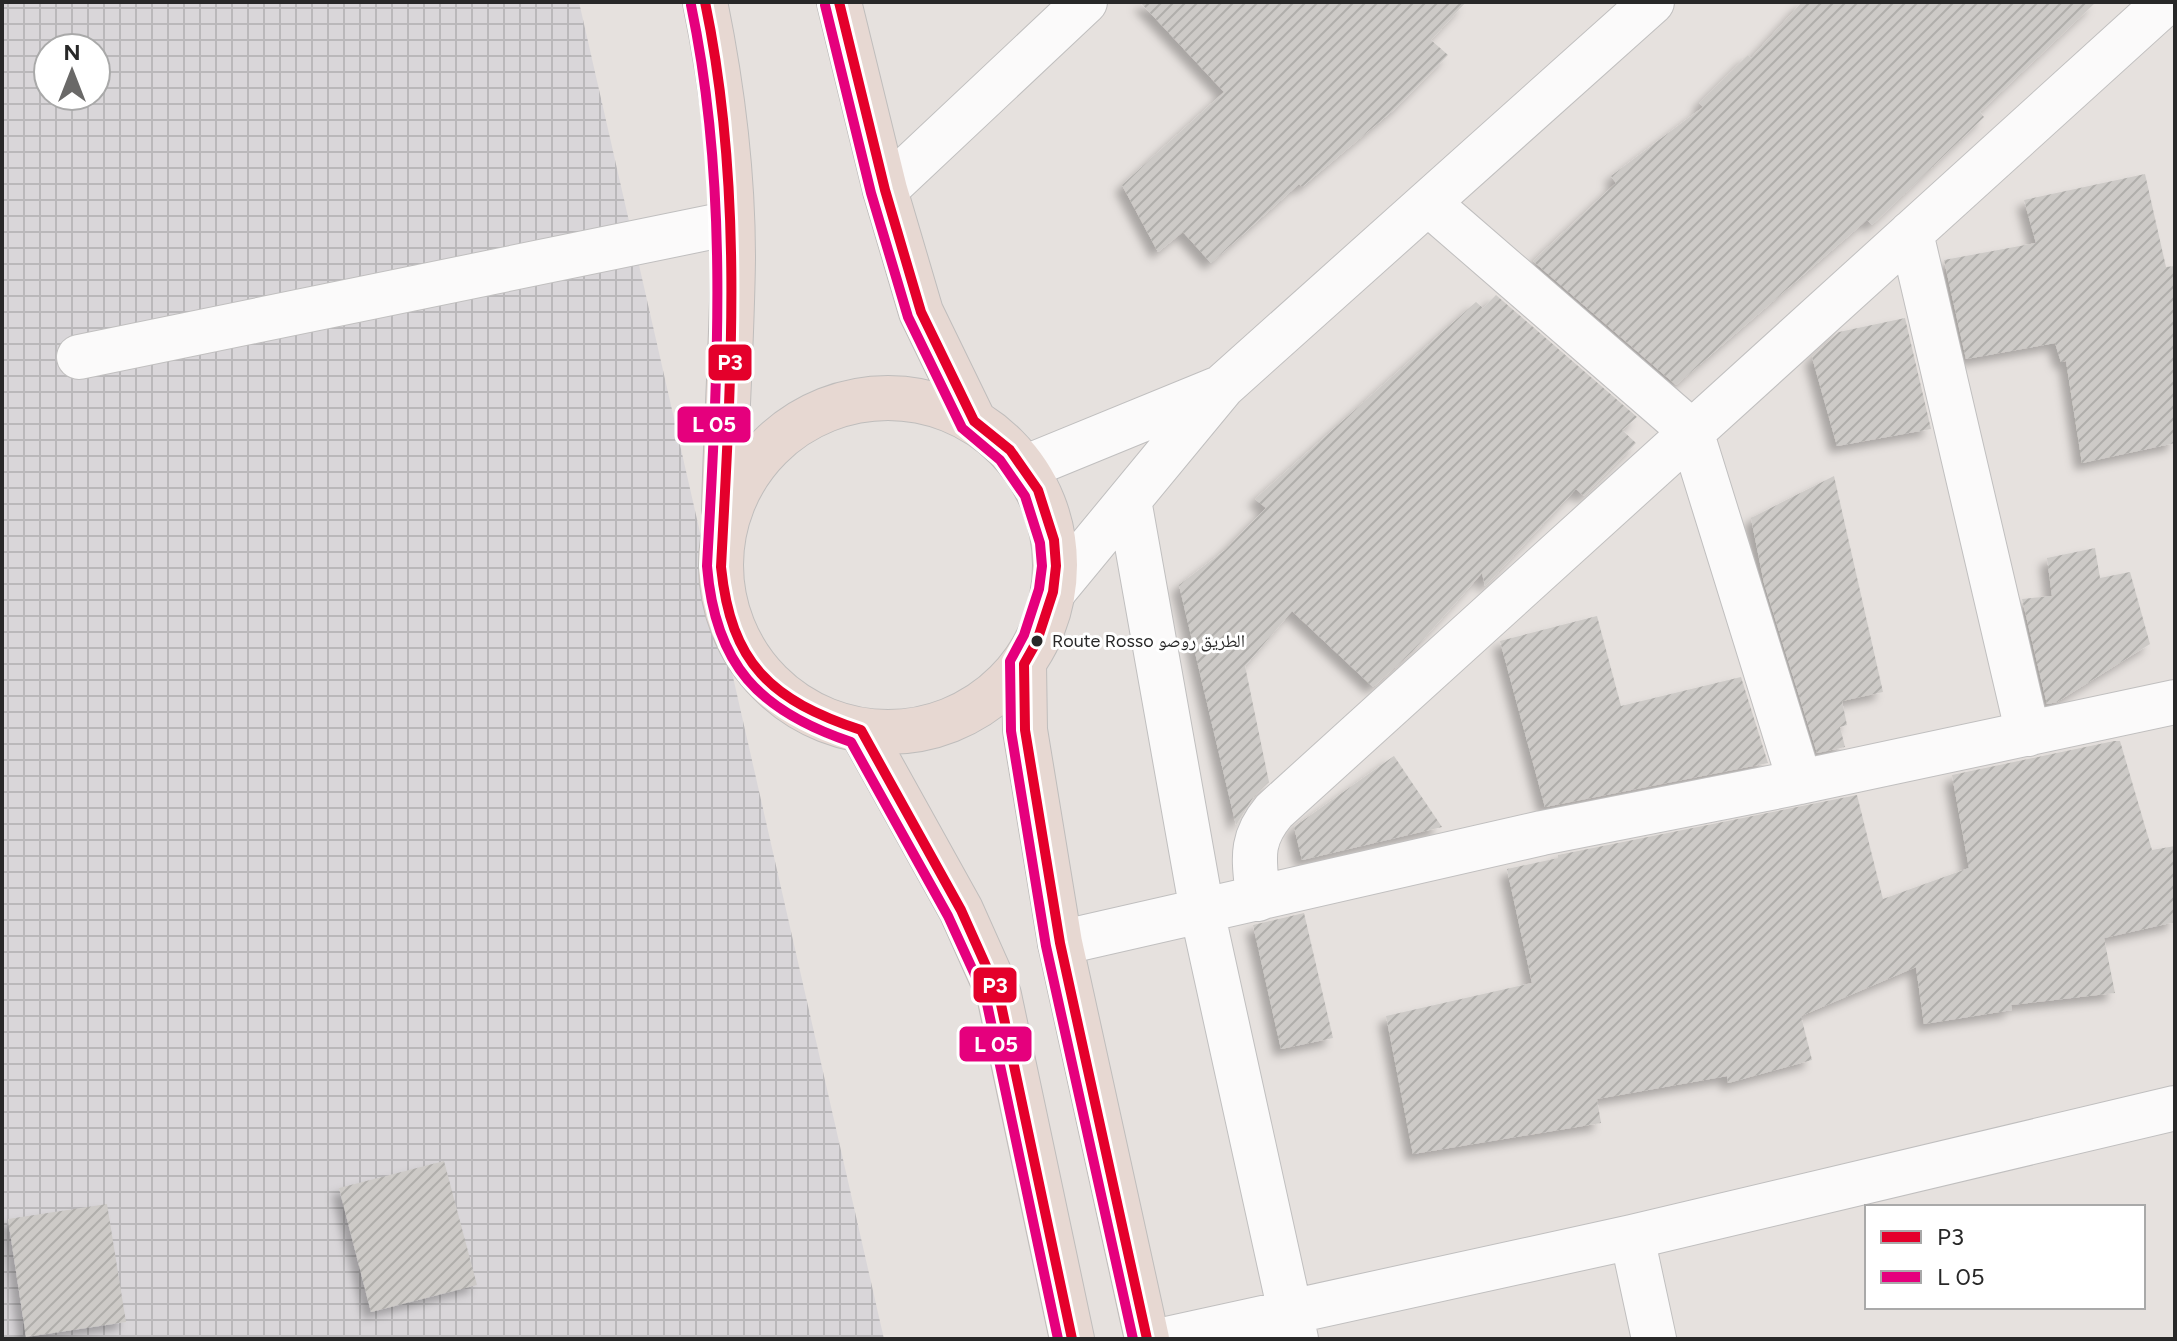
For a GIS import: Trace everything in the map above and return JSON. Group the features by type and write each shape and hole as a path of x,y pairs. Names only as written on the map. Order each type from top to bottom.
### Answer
{"highway":[{"path":"705,2 715,50 727,157 733,257 723,529 719,559 721,589 728,618 740,646 778,693 818,716 861,730 892,732 922,728 952,720 979,706 1003,686 1024,664 1037,641 1053,592 1056,566 1054,540 1038,490 1024,468 1001,442 974,421 927,402 902,399 848,402 799,423 759,457 737,491 723,529"},
{"path":"839,2 885,190 921,312 974,421"},
{"path":"1024,664 1025,730 1060,943 1147,1339"},
{"path":"861,730 961,910 999,995 1072,1339"}],"street":[{"path":"885,190 1085,2"},
{"path":"1053,592 1223,386 1652,2"},
{"path":"1258,899 1255,844 1260,828 1274,811 2166,2"},
{"path":"1428,203 1691,431 1800,782"},
{"path":"79,357 731,223"},
{"path":"1911,233 2028,734"},
{"path":"1024,468 1223,386"},
{"path":"1129,500 1202,911 1293,1325"},
{"path":"1060,943 1542,833 2175,702"},
{"path":"1167,1339 1293,1325 1632,1237 2175,1108"},
{"path":"1632,1237 1654,1339"}],"shaded area":[{"path":"2,2 579,2 884,1339 2,1339"}],"building":[{"path":"1140,2 1466,2 1431,40 1448,55 1396,108 1302,187 1299,184 1211,263 1183,232 1158,252 1122,185 1224,92"},
{"path":"1802,2 2096,2 1980,112 1984,117 1872,225 1867,220 1676,385 1533,261 1616,183 1611,176 1703,107 1699,103 1748,55 1751,58"},
{"path":"2145,174 2166,267 2175,266 2175,443 2082,463 2066,361 2061,362 2055,343 1966,359 1944,260 2036,243 2024,200"},
{"path":"1496,295 1637,417 1622,430 1636,443 1584,496 1576,489 1485,586 1482,573 1412,652 1373,687 1292,611 1245,666 1269,782 1254,796 1236,825 1179,585 1225,550 1266,508 1255,499 1476,302 1483,308"},
{"path":"1905,318 1931,429 1837,446 1812,357 1839,332"},
{"path":"1834,476 1883,692 1842,701 1847,725 1840,727 1845,747 1817,753 1764,583 1751,518"},
{"path":"2095,548 2100,578 2130,572 2150,644 2057,702 2047,704 2022,599 2052,596 2047,558"},
{"path":"1597,616 1621,706 1741,677 1768,763 1545,807 1500,641"},
{"path":"2120,741 2152,850 2175,846 2175,922 2104,938 2115,993 2011,1005 2012,1010 1924,1024 1916,967 1801,1016 1812,1060 1728,1083 1727,1076 1597,1099 1601,1123 1413,1154 1386,1016 1532,983 1507,869 1558,858 1558,855 1857,795 1883,899 1969,868 1952,775"},
{"path":"1394,756 1442,827 1302,860 1294,827"},
{"path":"1304,913 1333,1038 1281,1049 1253,925"},
{"path":"444,1161 477,1285 371,1312 339,1188"},
{"path":"107,1204 126,1322 26,1337 8,1219"}],"transit line":[{"name":"P3","path":"705,2 717,72 730,213 731,354 721,567 726,601 734,629 761,674 803,706 861,730 961,910 999,995 1072,1339"},
{"name":"P3","path":"839,2 885,190 921,312 974,421 1010,450 1038,490 1054,540 1056,566 1053,592 1037,641 1024,664 1025,730 1060,943 1147,1339"},
{"path":"691,5 703,75 716,214 717,355 707,566 720,631 732,657 748,680 767,699 819,730 851,742 948,916 986,999 1058,1339"},
{"path":"825,5 871,193 908,317 962,428 1000,460 1025,496 1040,543 1042,566 1039,589 1024,635 1010,661 1011,731 1046,946 1133,1339"}],"place":[{"name":"Route Rosso الطريق روصو","path":"1037,641"}]}
